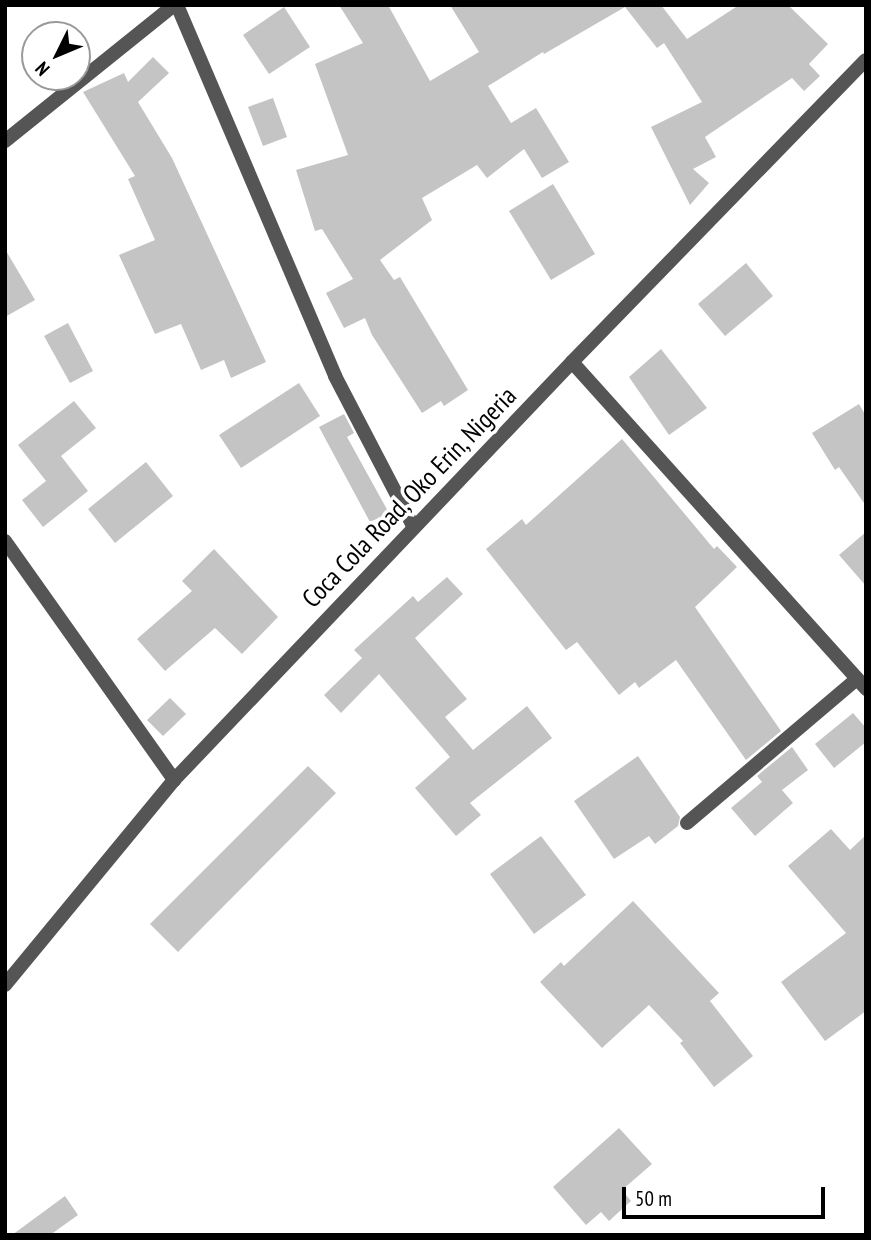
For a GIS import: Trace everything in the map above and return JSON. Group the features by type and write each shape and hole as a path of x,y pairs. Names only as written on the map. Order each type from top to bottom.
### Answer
{"street":[{"path":"5,141 176,5 334,376 414,528"},
{"name":"Coca Cola Road, Oko Erin, Nigeria","path":"5,985 174,780 572,362 866,60"},
{"path":"572,362 861,684 687,822"},
{"path":"5,541 174,780"}],"building":[{"path":"339,5 388,5 430,81 479,52 450,5 661,5 687,39 739,5 788,5 828,44 809,64 820,76 804,91 792,78 705,137 716,157 693,169 709,183 690,205 651,127 702,102 664,43 657,48 625,7 488,86 511,123 536,108 569,162 542,178 524,149 487,178 477,165 422,198 432,220 380,260 394,280 400,277 468,390 444,406 441,401 422,413 372,335 365,318 344,328 326,293 353,279 322,229 315,231 296,170 348,155 315,64 363,43"},
{"path":"284,7 310,47 269,74 243,35"},
{"path":"153,57 169,73 138,102 172,158 266,362 231,378 224,360 201,370 181,324 155,334 119,255 155,240 128,179 135,176 83,92 91,91 91,88 124,73 128,82"},
{"path":"273,98 287,137 263,146 248,107"},
{"path":"553,184 595,254 551,280 509,211"},
{"path":"5,249 35,300 5,317"},
{"path":"746,263 773,296 725,336 698,304"},
{"path":"68,323 93,371 70,383 44,336"},
{"path":"661,349 707,408 669,435 629,377"},
{"path":"299,383 320,416 241,468 219,435"},
{"path":"74,401 96,428 61,456 88,491 43,527 22,500 46,481 18,445"},
{"path":"859,404 866,416 866,506 839,467 835,470 812,433"},
{"path":"344,414 354,433 347,437 389,513 370,522 319,427"},
{"path":"622,439 714,549 717,546 737,567 695,607 781,731 746,760 676,660 639,688 635,682 619,695 577,642 566,650 486,549 522,519 526,525"},
{"path":"146,462 173,496 115,543 88,509"},
{"path":"866,532 866,586 839,555"},
{"path":"214,549 278,617 242,654 215,628 165,671 137,639 192,591 182,581"},
{"path":"447,577 463,594 415,638 467,699 445,717 473,750 527,706 552,738 470,803 481,815 456,836 415,788 450,757 379,674 341,713 324,695 362,658 354,650 413,596 418,602"},
{"path":"170,698 186,714 163,736 147,720"},
{"path":"853,713 866,728 866,742 834,768 815,744"},
{"path":"792,747 808,770 782,790 793,803 755,836 731,808 762,782 757,776"},
{"path":"638,756 680,817 678,826 655,844 649,836 614,859 574,801"},
{"path":"308,766 336,793 178,952 150,924"},
{"path":"831,829 850,850 866,835 866,1011 825,1041 781,982 846,933 788,866"},
{"path":"541,836 586,895 534,934 490,874"},
{"path":"633,901 719,993 710,1001 753,1056 714,1087 680,1043 683,1041 649,1005 602,1048 540,982 561,962 564,966"},
{"path":"619,1128 652,1164 622,1190 631,1201 609,1221 601,1212 586,1225 553,1187"},
{"path":"65,1196 78,1215 50,1235 12,1235"}]}
